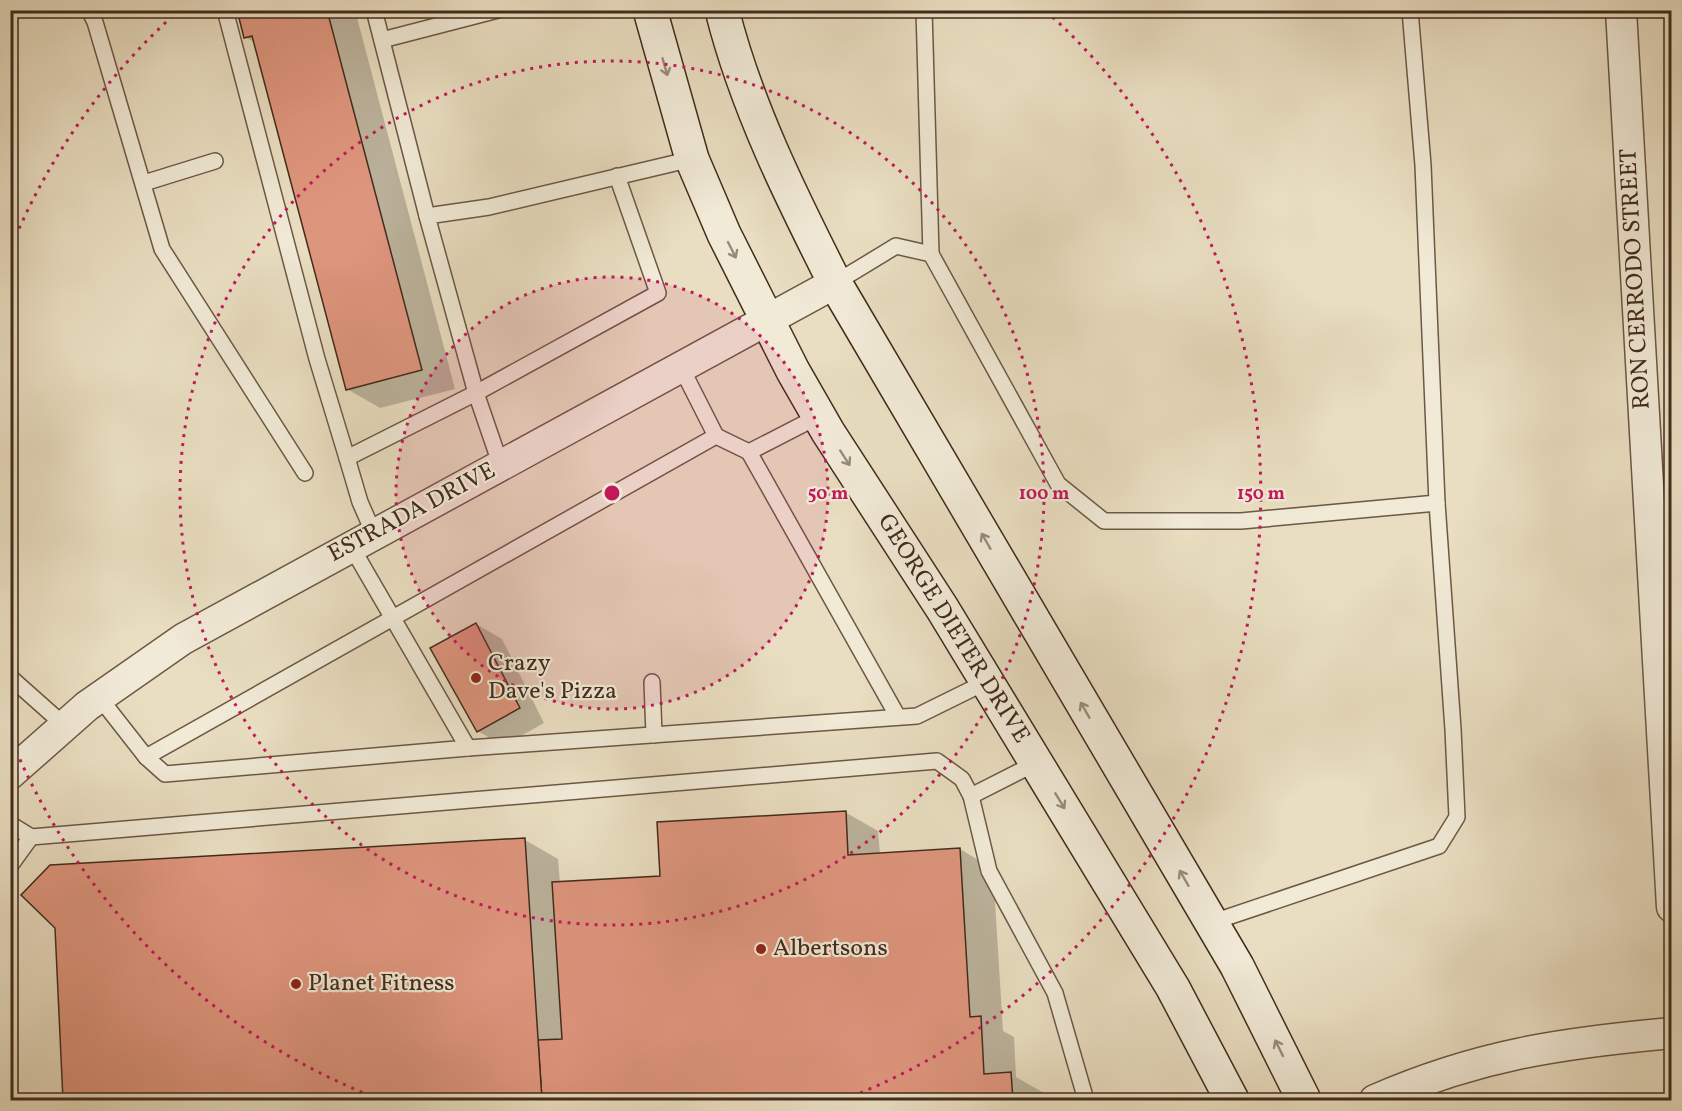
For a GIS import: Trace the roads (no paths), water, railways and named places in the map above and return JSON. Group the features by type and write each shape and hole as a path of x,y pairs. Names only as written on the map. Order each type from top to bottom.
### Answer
{"main road":[{"name":"GEORGE DIETER DRIVE","path":"650,10 692,159 724,234 819,416 987,682 1173,988 1232,1101"},
{"path":"722,10 731,45 750,100 802,218 835,284 1237,966 1304,1101"}],"street":[{"name":"RON CERRODO STREET","path":"1621,10 1671,907"},
{"name":"ESTRADA DRIVE","path":"10,774 99,697 183,639 835,284"},
{"path":"1375,1101 1415,1083 1484,1060 1545,1047 1671,1033"}],"lane":[{"path":"89,10 95,22 162,249 305,472"},
{"path":"225,10 317,359 360,502 362,540 392,618 468,748"},
{"path":"374,10 476,393 501,466"},
{"path":"382,40 498,10"},
{"path":"924,10 931,254 1058,484 1104,521 1241,521 1437,502"},
{"path":"1210,923 1439,846 1457,817 1437,502 1423,165 1410,10"},
{"path":"427,216 489,207 692,159"},
{"path":"144,183 214,161"},
{"path":"347,458 476,393 658,293 617,176"},
{"path":"835,284 896,246 931,254"},
{"path":"681,367 716,436 749,452 898,717"},
{"path":"749,452 819,416"},
{"path":"146,757 716,436"},
{"path":"10,677 64,725"},
{"path":"652,682 654,735"},
{"path":"99,697 146,757 165,774 468,748 917,716 987,682"},
{"path":"10,824 31,837 937,761 962,779 971,796 989,871 1055,993 1086,1101"},
{"path":"971,796 1036,763"},
{"path":"10,866 31,837"}],"place":[{"name":"Crazy Dave's Pizza","path":"476,678"},
{"name":"Albertsons","path":"761,949"},
{"name":"Planet Fitness","path":"296,984"}]}
